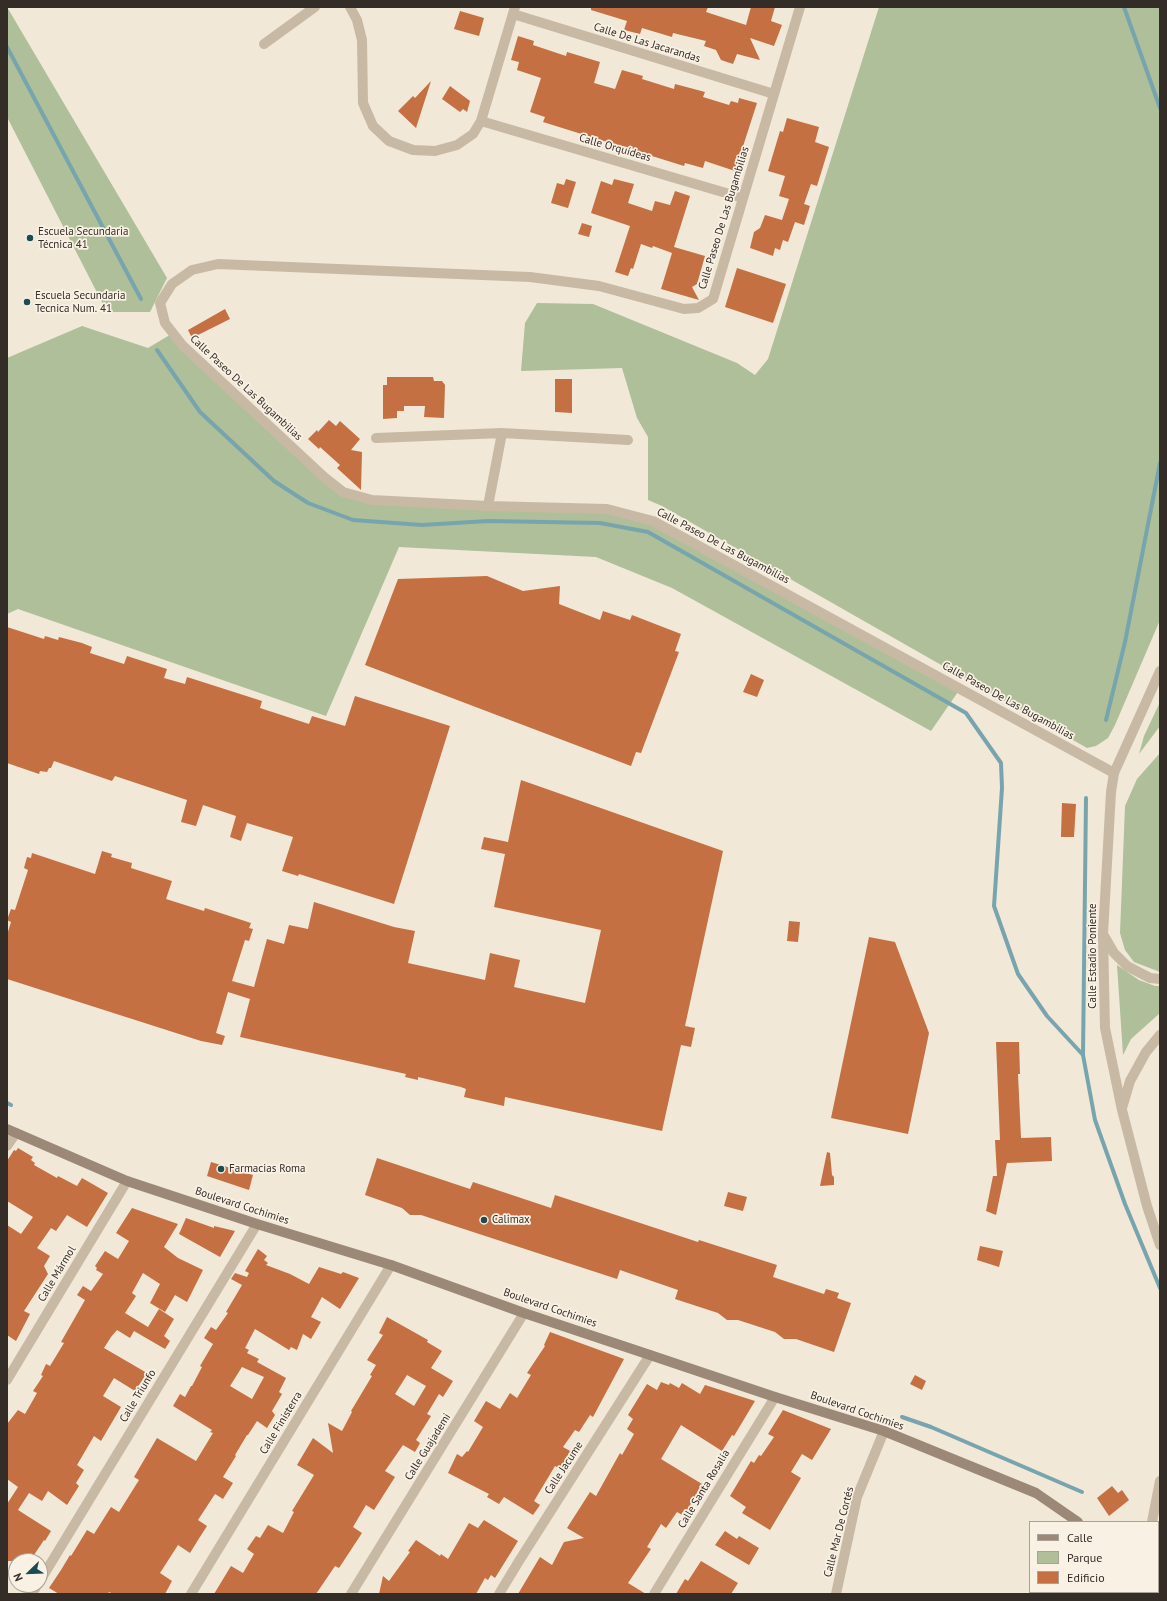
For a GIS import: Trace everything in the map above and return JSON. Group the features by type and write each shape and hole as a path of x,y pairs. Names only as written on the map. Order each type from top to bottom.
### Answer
{"main road":[{"name":"Boulevard Cochimies","path":"11,1131 128,1181 257,1224 391,1265 650,1355 775,1397 884,1431 1036,1493 1077,1521"}],"street":[{"path":"264,44 315,7"},
{"path":"350,7 357,20 362,40 363,103 373,126 389,141 412,150 435,151 457,145 473,134 481,121 514,11"},
{"name":"Calle Paseo De Las Bugambilias","path":"800,7 713,299 698,308 684,309 599,286 530,277 218,264 192,270 172,284 160,303 165,323 183,346 324,477 343,492 372,500 488,506 608,509 653,521 1114,773"},
{"name":"Calle De Las Jacarandas","path":"514,11 774,94"},
{"name":"Calle Orquídeas","path":"481,121 743,198"},
{"path":"488,506 502,433"},
{"path":"376,438 502,433 628,440"},
{"name":"Calle Estadio Poniente","path":"1160,671 1114,773 1111,792 1103,934 1105,1028 1122,1110 1147,1206 1160,1245"},
{"path":"1103,934 1114,953 1127,966 1150,978 1160,979"},
{"path":"1122,1110 1130,1081 1146,1052 1160,1035"},
{"path":"7,1146 11,1131"},
{"name":"Calle Mármol","path":"7,1380 128,1181"},
{"name":"Calle Triunfo","path":"48,1567 257,1224"},
{"name":"Calle Finisterra","path":"191,1594 391,1265"},
{"name":"Calle Guajademi","path":"351,1594 524,1312"},
{"name":"Calle Jacume","path":"499,1594 650,1355"},
{"name":"Calle Santa Rosalía","path":"654,1594 775,1397"},
{"name":"Calle Mar De Cortés","path":"836,1594 857,1497 884,1431"},
{"path":"1152,1521 1158,1498 1160,1481"}],"green space":[{"path":"7,7 167,278 150,312 107,312 7,117"},
{"path":"879,7 1160,7 1160,620 1115,725 1108,738 1096,746 1087,748 662,506 648,500 648,437 637,418 622,368 521,371 525,323 537,303 593,304 737,363 755,375 768,359"},
{"path":"82,326 148,348 173,333 343,492 372,500 607,509 653,521 960,689 931,731 672,588 596,557 399,547 326,716 18,609 7,614 7,358"},
{"path":"1160,702 1160,726 1139,754 1144,736"},
{"path":"1160,753 1160,972 1134,962 1125,950 1120,933 1125,806 1137,779"},
{"path":"1117,965 1139,980 1155,986 1160,986 1160,1013 1131,1039 1123,1055"}],"building":[{"path":"591,7 708,7 706,12 746,25 751,7 775,7 771,21 782,25 774,46 750,38 760,60 737,54 733,64 721,60 716,50 704,46 706,41 673,33 672,37 642,28 640,34 624,30 627,21 591,10"},
{"path":"460,11 484,18 479,36 454,29"},
{"path":"518,36 534,41 533,45 566,56 567,52 600,62 594,83 615,89 622,70 643,76 642,79 674,89 675,84 705,92 703,97 729,105 731,101 738,103 739,98 757,103 735,171 705,161 703,168 685,163 684,166 543,122 545,117 530,112 541,78 517,70 519,62 511,60"},
{"path":"431,81 416,128 398,111 413,96 415,98"},
{"path":"450,86 470,101 467,112 463,109 460,112 442,99"},
{"path":"787,118 819,127 815,142 829,147 817,186 811,184 804,204 810,206 804,225 795,222 788,242 783,240 780,250 775,248 773,256 750,248 754,232 760,228 765,215 782,220 789,199 779,196 785,176 768,171 780,131 783,132"},
{"path":"566,179 576,182 568,208 551,203 557,183 564,185"},
{"path":"614,179 634,184 628,203 652,211 655,201 670,205 675,191 690,196 674,247 705,256 697,284 692,287 699,300 661,289 672,253 653,246 652,248 641,244 633,269 631,268 628,276 615,272 630,226 591,213 601,181 612,185"},
{"path":"582,223 592,226 589,237 578,234"},
{"path":"737,268 786,284 773,323 725,307"},
{"path":"225,309 230,319 192,338 188,330"},
{"path":"387,377 433,377 434,381 442,381 445,385 444,418 424,417 425,406 404,406 404,411 397,411 397,418 383,419 383,385 387,385"},
{"path":"555,379 572,379 572,413 555,412"},
{"path":"329,420 336,426 340,421 360,439 351,450 362,452 361,490 337,468 340,465 320,447 319,449 308,439 317,430 318,432"},
{"path":"487,576 523,591 560,586 559,604 600,620 603,611 630,620 632,615 681,634 675,651 679,652 641,753 636,752 631,766 365,665 398,579"},
{"path":"7,627 44,639 45,636 58,640 59,637 82,643 92,647 90,653 124,664 127,656 167,669 164,678 185,684 187,677 262,701 260,708 309,724 312,716 345,726 355,696 450,726 394,904 299,874 298,876 282,871 293,837 247,823 241,841 230,837 236,816 203,805 196,826 181,822 187,800 115,776 112,781 54,761 51,768 49,768 47,772 40,771 39,774 7,763"},
{"path":"751,674 764,680 757,697 743,692"},
{"path":"521,780 723,851 685,1026 695,1028 691,1047 681,1045 662,1131 505,1097 504,1106 464,1097 466,1089 461,1087 418,1077 418,1080 405,1077 406,1074 240,1037 250,999 228,992 216,1033 225,1036 222,1045 201,1041 7,979 7,935 11,922 7,920 11,909 15,910 28,870 24,868 27,857 31,858 32,853 95,874 102,851 112,854 111,857 132,863 131,868 172,881 166,899 204,911 205,908 251,923 249,928 253,929 249,941 245,940 232,981 254,987 267,939 284,944 289,925 308,929 314,902 394,927 415,931 408,963 485,980 490,953 520,960 514,987 585,1003 601,930 494,907 505,854 481,849 484,837 508,842"},
{"path":"1062,803 1076,804 1074,837 1061,837"},
{"path":"789,921 800,922 798,942 787,941"},
{"path":"869,937 895,942 929,1033 908,1134 831,1118"},
{"path":"996,1042 1019,1042 1020,1074 1018,1074 1021,1138 1051,1137 1052,1161 1007,1163 996,1215 986,1211 993,1176 997,1176 995,1140 1000,1140"},
{"path":"18,1148 33,1157 31,1160 35,1163 34,1165 57,1178 58,1176 77,1186 82,1178 108,1193 87,1227 67,1215 56,1231 51,1228 37,1248 50,1256 44,1266 48,1274 24,1311 30,1314 16,1341 7,1335 7,1225 21,1234 33,1217 7,1201 7,1161 14,1150 16,1151"},
{"path":"827,1152 830,1153 834,1185 820,1186"},
{"path":"377,1158 470,1189 473,1182 551,1208 555,1195 698,1242 699,1240 777,1265 773,1277 824,1294 826,1289 839,1293 837,1298 851,1303 834,1352 796,1339 784,1339 775,1332 738,1320 727,1320 718,1313 675,1299 678,1290 620,1270 617,1279 421,1215 410,1215 402,1208 365,1195"},
{"path":"211,1162 253,1175 249,1190 207,1176"},
{"path":"728,1192 747,1197 743,1211 724,1206"},
{"path":"132,1208 178,1224 164,1247 178,1258 203,1270 187,1302 175,1295 165,1312 150,1303 160,1284 143,1273 132,1293 136,1296 125,1313 148,1327 159,1309 174,1319 164,1336 170,1341 165,1349 134,1331 130,1338 117,1330 111,1337 104,1348 147,1373 135,1391 114,1378 103,1396 121,1407 101,1441 94,1436 77,1465 84,1470 76,1483 79,1486 67,1505 48,1491 42,1501 29,1493 18,1510 51,1531 35,1553 8,1553 7,1561 7,1504 18,1487 7,1479 7,1424 18,1410 25,1414 37,1393 33,1391 43,1376 41,1375 46,1364 50,1366 64,1343 61,1342 85,1300 77,1295 83,1286 91,1291 103,1274 96,1270 97,1268 95,1266 105,1251 118,1259 129,1241 116,1233"},
{"path":"186,1218 214,1228 214,1226 235,1231 220,1257 179,1234"},
{"path":"980,1246 1003,1251 999,1267 977,1260"},
{"path":"258,1249 267,1256 264,1260 268,1263 266,1265 290,1274 309,1284 319,1267 341,1274 343,1272 359,1278 340,1309 322,1297 311,1317 321,1322 311,1339 303,1334 297,1350 291,1347 289,1350 255,1329 245,1348 249,1350 247,1353 259,1359 257,1362 286,1378 279,1392 282,1394 272,1411 275,1415 267,1428 257,1421 247,1435 223,1477 233,1483 223,1499 215,1494 198,1520 207,1526 190,1553 178,1545 160,1573 172,1581 165,1594 113,1594 109,1592 108,1594 59,1594 49,1588 87,1530 94,1534 111,1507 119,1512 139,1480 134,1477 157,1438 196,1461 213,1433 210,1432 212,1430 173,1406 180,1394 185,1397 202,1367 200,1366 213,1344 204,1338 211,1327 216,1330 228,1313 226,1312 242,1285 231,1279 235,1273 247,1277 249,1273 245,1271","holes":["242,1367 264,1377 252,1399 230,1386"]},
{"path":"387,1317 428,1340 427,1342 442,1351 431,1368 453,1381 443,1397 439,1394 427,1414 431,1416 416,1440 420,1443 415,1452 403,1445 385,1471 395,1477 374,1510 366,1505 353,1527 362,1533 339,1568 335,1566 316,1594 214,1594 231,1566 243,1573 254,1554 247,1549 256,1536 260,1538 268,1525 283,1533 294,1512 292,1511 314,1475 297,1465 313,1438 333,1453 328,1423 342,1431 352,1412 351,1411 372,1376 370,1375 376,1365 367,1360 383,1335 379,1333","holes":["407,1375 426,1386 414,1406 395,1394"]},
{"path":"550,1332 624,1359 593,1417 590,1415 579,1432 575,1430 563,1447 572,1452 562,1470 555,1466 534,1501 540,1505 533,1515 504,1497 499,1504 487,1497 489,1494 448,1473 457,1454 462,1457 467,1451 468,1452 483,1427 474,1421 486,1401 500,1409 510,1393 517,1398 531,1375 527,1373 545,1346 544,1345"},
{"path":"915,1375 926,1381 922,1390 910,1384"},
{"path":"661,1382 669,1385 670,1383 679,1388 682,1383 700,1394 705,1385 755,1401 734,1436 732,1435 722,1451 681,1425 661,1459 702,1484 684,1516 677,1512 666,1528 661,1524 647,1547 651,1549 628,1583 646,1594 518,1594 540,1557 552,1565 564,1542 584,1538 567,1528 590,1492 596,1496 620,1453 622,1455 634,1434 627,1429 633,1419 628,1415 647,1384 657,1390"},
{"path":"783,1410 831,1429 812,1460 802,1454 791,1472 801,1478 770,1530 742,1513 746,1507 730,1496 751,1461 754,1463 759,1455 761,1456 774,1437 768,1434"},
{"path":"1112,1486 1118,1493 1122,1490 1129,1500 1109,1516 1097,1498"},
{"path":"484,1520 518,1541 495,1578 491,1575 488,1580 485,1578 476,1594 379,1594 383,1576 389,1581 410,1552 408,1551 416,1540 440,1556 441,1554 448,1559 469,1523 478,1528"},
{"path":"725,1531 737,1539 739,1536 759,1548 749,1565 715,1545"},
{"path":"701,1561 738,1583 731,1594 676,1594 685,1579 688,1581"}],"waterway":[{"path":"1124,7 1160,108"},
{"path":"7,47 141,299"},
{"path":"157,350 200,412 274,481 308,503 353,520 422,525 488,521 600,523 648,532 966,713 1001,763 1002,788 994,906 1018,974 1047,1016 1083,1055 1095,1120 1125,1204 1160,1288"},
{"path":"1106,720 1125,642 1160,463"},
{"path":"1083,1055 1086,798"},
{"path":"7,1103 11,1105"},
{"path":"902,1417 931,1427 1082,1492"}],"place":[{"name":"Escuela Secundaria Técnica 41","path":"30,238"},
{"name":"Escuela Secundaria Tecnica Num. 41","path":"27,302"},
{"name":"Farmacias Roma","path":"221,1169"},
{"name":"Calimax","path":"484,1220"}]}
